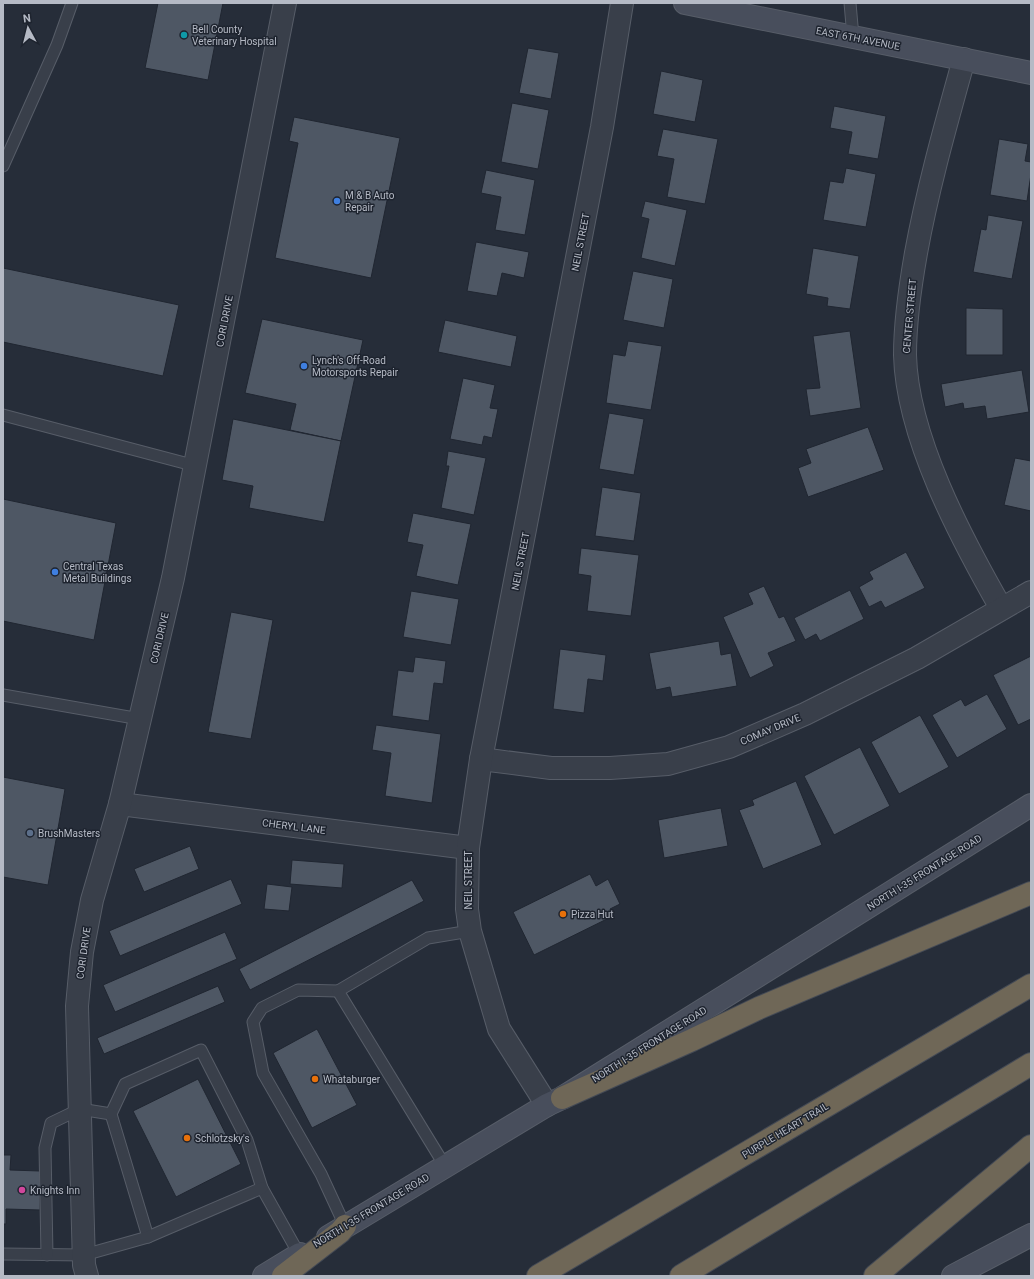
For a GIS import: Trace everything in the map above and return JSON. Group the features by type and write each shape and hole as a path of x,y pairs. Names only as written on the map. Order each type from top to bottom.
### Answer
{"highway":[{"path":"555,1101 692,1040 759,1008 1031,893"},
{"name":"PURPLE HEART TRAIL","path":"538,1276 1031,985"},
{"path":"681,1276 1031,1064"},
{"path":"875,1276 1031,1146"},
{"path":"283,1276 340,1232 345,1226"}],"main road":[{"name":"EAST 6TH AVENUE","path":"685,3 749,9 853,37 1031,73"},
{"name":"NORTH I-35 FRONTAGE ROAD","path":"264,1276 555,1101 1031,806"},
{"path":"953,1276 1031,1235"}],"street":[{"name":"CORI DRIVE","path":"87,1276 84,1255 77,1006 82,952 92,900 120,804 173,578 285,3"},
{"name":"NEIL STREET","path":"555,1101 499,1029 470,931 467,909 468,848 481,759 600,135 622,3"},
{"name":"CENTER STREET","path":"964,59 926,200 909,294 905,356 911,398 921,440 969,553 1001,608"},
{"name":"COMAY DRIVE","path":"481,759 551,768 610,768 668,764 729,746 805,714 917,658 1031,592"},
{"name":"CHERYL LANE","path":"120,804 468,848"}],"lane":[{"path":"3,166 57,45 72,3"},
{"path":"850,3 853,37"},
{"path":"3,415 196,466"},
{"path":"3,695 140,719"},
{"path":"345,1226 321,1174 263,1073 253,1022 262,1008 298,990 338,991 428,938 470,931"},
{"path":"338,991 445,1166"},
{"path":"148,1237 111,1114 125,1084 201,1050 248,1140 262,1188 299,1254"},
{"path":"47,1254 45,1148 51,1124 80,1109 111,1114"},
{"path":"3,1254 84,1255 148,1237 262,1188"}],"building":[{"name":"Bell County Veterinary Hospital","path":"158,3 223,3 208,80 145,68"},
{"path":"528,48 559,53 551,99 519,93"},
{"path":"661,71 703,80 695,122 653,114"},
{"path":"512,103 549,110 538,169 501,162"},
{"path":"834,106 886,116 878,159 848,154 852,132 830,128"},
{"name":"M & B Auto Repair","path":"294,117 400,138 371,278 275,258 298,143 289,141"},
{"path":"663,129 718,139 705,204 667,197 674,159 657,156"},
{"path":"999,139 1028,144 1025,161 1031,162 1031,174 1027,201 990,195"},
{"path":"846,168 876,174 866,227 823,220 830,181 843,183"},
{"path":"486,170 535,180 525,235 495,230 501,197 481,193"},
{"path":"645,201 687,210 675,266 641,258 649,219 641,217"},
{"path":"988,215 1023,221 1012,279 973,272 981,229 986,230"},
{"path":"476,242 529,252 524,278 502,273 497,296 467,291"},
{"path":"813,248 859,256 850,309 827,306 828,298 806,294"},
{"path":"3,268 179,305 163,376 3,342"},
{"path":"633,271 673,279 664,328 623,320"},
{"path":"966,308 1003,309 1003,355 966,355"},
{"name":"Lynch's Off-Road Motorsports Repair","path":"262,319 363,340 341,441 290,430 296,404 245,393"},
{"path":"445,320 517,336 511,367 438,352"},
{"path":"850,331 861,408 810,416 806,389 820,388 813,336"},
{"path":"628,341 662,346 651,410 606,403 613,354 625,356"},
{"path":"1022,370 1029,412 987,419 985,406 964,409 963,403 945,407 941,384"},
{"path":"463,378 495,385 490,408 498,409 492,438 484,436 482,445 450,439"},
{"path":"609,413 644,419 634,475 599,469"},
{"path":"233,419 341,441 324,522 249,508 253,486 222,480"},
{"path":"868,427 884,470 808,497 798,468 811,463 806,449"},
{"path":"448,451 486,458 474,515 441,508 449,466 446,466"},
{"path":"1015,458 1031,461 1031,511 1004,505"},
{"path":"602,487 641,493 634,541 595,536"},
{"name":"Central Texas Metal Buildings","path":"3,499 116,523 94,640 3,621"},
{"path":"413,513 471,524 458,585 416,576 423,545 407,542"},
{"path":"581,548 639,555 631,616 587,611 591,576 578,574"},
{"path":"906,552 925,588 885,608 881,601 869,607 859,587 873,579 869,572"},
{"path":"764,586 779,618 784,616 796,641 768,653 774,666 750,678 723,617 753,604 748,593"},
{"path":"850,590 864,619 820,641 816,634 805,640 794,618"},
{"path":"411,591 459,599 451,645 403,637"},
{"path":"231,612 273,620 251,739 208,732"},
{"path":"719,641 721,655 731,653 737,686 672,697 670,687 656,690 649,653"},
{"path":"560,649 606,655 603,681 588,679 584,713 553,709"},
{"path":"1031,656 1031,719 1018,725 993,675"},
{"path":"415,657 446,661 443,684 434,683 429,721 392,716 398,670 413,672"},
{"path":"987,694 1007,729 957,758 932,715 961,699 965,706"},
{"path":"920,715 949,767 899,794 871,742"},
{"path":"376,725 441,734 432,803 385,796 391,753 372,750"},
{"path":"860,747 890,806 834,835 804,776"},
{"name":"BrushMasters","path":"3,777 65,789 48,885 3,877"},
{"path":"796,781 822,845 763,869 739,810 754,805 752,800"},
{"path":"721,808 728,846 664,858 658,820"},
{"path":"190,846 199,869 144,892 134,869"},
{"path":"292,860 344,864 342,888 290,884"},
{"name":"Pizza Hut","path":"590,874 596,886 608,879 620,904 610,909 613,916 534,955 513,912"},
{"path":"231,879 242,904 120,956 109,931"},
{"path":"412,880 424,901 250,990 239,969"},
{"path":"267,884 292,887 289,911 264,909"},
{"path":"225,932 237,959 115,1012 103,985"},
{"path":"218,986 225,1002 104,1054 97,1038"},
{"name":"Whataburger","path":"317,1029 357,1105 312,1128 273,1053"},
{"name":"Schlotzsky's","path":"198,1079 241,1164 176,1197 133,1111"},
{"name":"Knights Inn","path":"3,1155 11,1155 10,1170 40,1171 40,1210 6,1209 6,1224 3,1224"}],"place":[{"name":"Bell County Veterinary Hospital","path":"184,35"},
{"name":"M & B Auto Repair","path":"337,201"},
{"name":"Lynch's Off-Road Motorsports Repair","path":"304,366"},
{"name":"Central Texas Metal Buildings","path":"55,572"},
{"name":"BrushMasters","path":"30,833"},
{"name":"Pizza Hut","path":"563,914"},
{"name":"Whataburger","path":"315,1079"},
{"name":"Schlotzsky's","path":"187,1138"},
{"name":"Knights Inn","path":"22,1190"}]}
